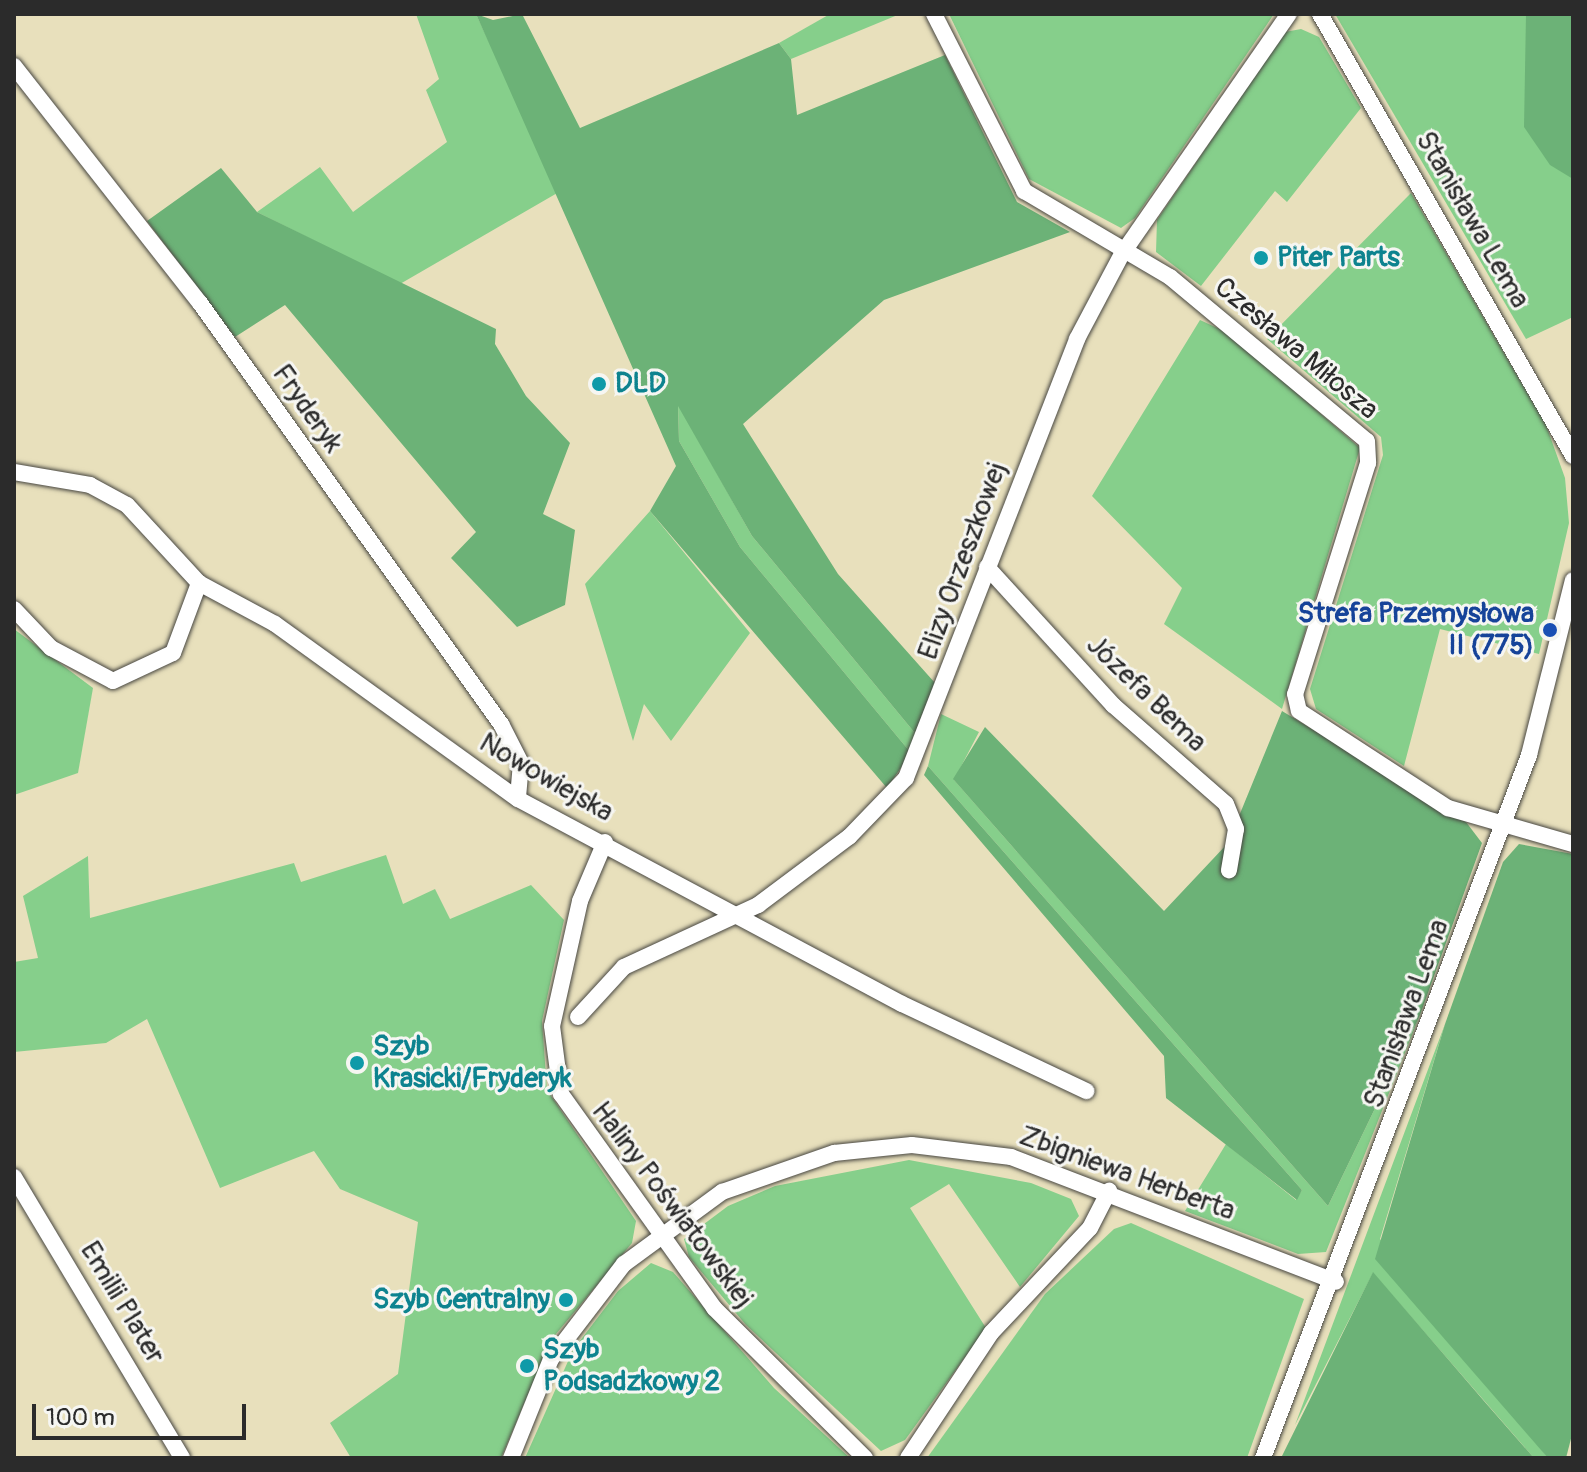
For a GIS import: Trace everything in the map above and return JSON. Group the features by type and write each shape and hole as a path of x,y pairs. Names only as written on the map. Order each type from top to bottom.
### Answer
{"street":[{"name":"Czesława Miłosza","path":"934,14 1024,191 1154,267 1369,446 1295,705 1425,796 1504,825 1573,844"},
{"name":"Elizy Orzeszkowej","path":"578,1017 624,967 740,914 849,837 906,778 1050,396 1126,249 1289,14"},
{"name":"Stanisława Lema","path":"1320,14 1573,456"},
{"name":"Fryderyk","path":"14,66 200,303 501,724 521,763 518,799"},
{"name":"Nowowiejska","path":"14,472 90,485 127,505 199,583 275,624 518,799 740,914 902,1004 1086,1091"},
{"name":"Józefa Bema","path":"987,567 1113,705 1226,804 1236,829 1229,870"},
{"name":"Stanisława Lema","path":"1263,1458 1336,1282 1504,825 1543,714 1573,580"},
{"path":"14,609 51,648 113,681 173,653 199,583"},
{"name":"Haliny Poświatowskiej","path":"605,842 571,936 552,1068 574,1122 657,1235 753,1352 865,1458"},
{"name":"Zbigniewa Herberta","path":"511,1458 535,1389 575,1321 657,1235 758,1176 873,1148 992,1153 1109,1191 1336,1282"},
{"name":"Emilii Plater","path":"14,1177 182,1458"},
{"path":"908,1458 996,1327 1090,1228 1109,1191"}],"green space":[{"path":"416,14 476,14 559,192 400,284 257,212 320,167 353,212 447,142 426,90 439,79"},
{"path":"476,14 493,20 522,14 580,128 779,43 791,59 797,115 945,55 1017,202 1070,232 884,300 743,424 838,574 935,683 919,738 752,536 678,406 679,441 740,547 911,753 887,788 650,511 676,466"},
{"path":"830,14 900,14 791,59 779,43"},
{"path":"949,14 1274,14 1135,218 1121,228 1029,179"},
{"path":"1335,14 1573,14 1573,317 1526,339"},
{"path":"1526,14 1573,14 1573,179 1550,165 1524,127"},
{"path":"1301,29 1319,37 1361,108 1287,202 1275,191 1201,286 1156,252 1157,220 1285,32"},
{"path":"221,168 257,212 496,329 495,344 526,396 570,443 543,514 575,530 565,605 517,627 451,558 476,532 285,305 235,337 147,221"},
{"path":"1411,193 1546,425 1565,478 1569,523 1539,654 1440,629 1404,766 1316,709 1310,689 1383,455 1381,437 1267,339"},
{"path":"1200,320 1226,332 1360,448 1282,709 1164,624 1182,588 1092,496"},
{"path":"678,404 752,536 919,738 911,753 740,547 679,441"},
{"path":"650,511 750,633 671,741 644,704 633,741 585,584"},
{"path":"14,629 93,688 78,773 14,795"},
{"path":"1282,711 1466,822 1482,843 1420,1015 1328,1206 953,779 985,727 1164,911 1228,843"},
{"path":"941,714 979,732 954,780 1328,1206 1420,1015 1326,1252 1298,1254 1185,1211 1226,1144 1296,1200 1302,1190 928,766"},
{"path":"928,766 1302,1190 1297,1200 1166,1098 1164,1056 924,775"},
{"path":"1519,844 1573,854 1573,1431 1566,1458 1548,1458 1375,1259 1445,1024 1503,862"},
{"path":"386,855 403,904 435,889 450,919 531,885 564,920 542,1021 547,1090 636,1221 632,1243 551,1340 501,1458 351,1458 330,1423 398,1374 418,1222 340,1189 314,1151 220,1188 147,1019 106,1043 14,1052 14,962 38,958 23,896 88,856 90,918 294,863 301,882"},
{"path":"1445,1024 1380,1239 1548,1458 1534,1458 1373,1273 1295,1425"},
{"path":"909,1160 1031,1183 1071,1199 1079,1216 1020,1287 949,1184 910,1208 986,1328 905,1440 881,1451 746,1325 689,1257 684,1239 728,1206 775,1186"},
{"path":"1131,1223 1304,1299 1247,1458 927,1458 1045,1294 1114,1229"},
{"path":"651,1263 673,1272 774,1388 850,1458 525,1458 573,1350 618,1291"},
{"path":"1373,1272 1484,1401 1534,1458 1281,1458"}],"place":[{"name":"Piter Parts","path":"1261,258"},
{"name":"DLD","path":"599,384"},
{"name":"Strefa Przemysłowa II (775)","path":"1550,630"},
{"name":"Szyb Krasicki/Fryderyk","path":"357,1063"},
{"name":"Szyb Centralny","path":"566,1300"},
{"name":"Szyb Podsadzkowy 2","path":"527,1366"}]}
